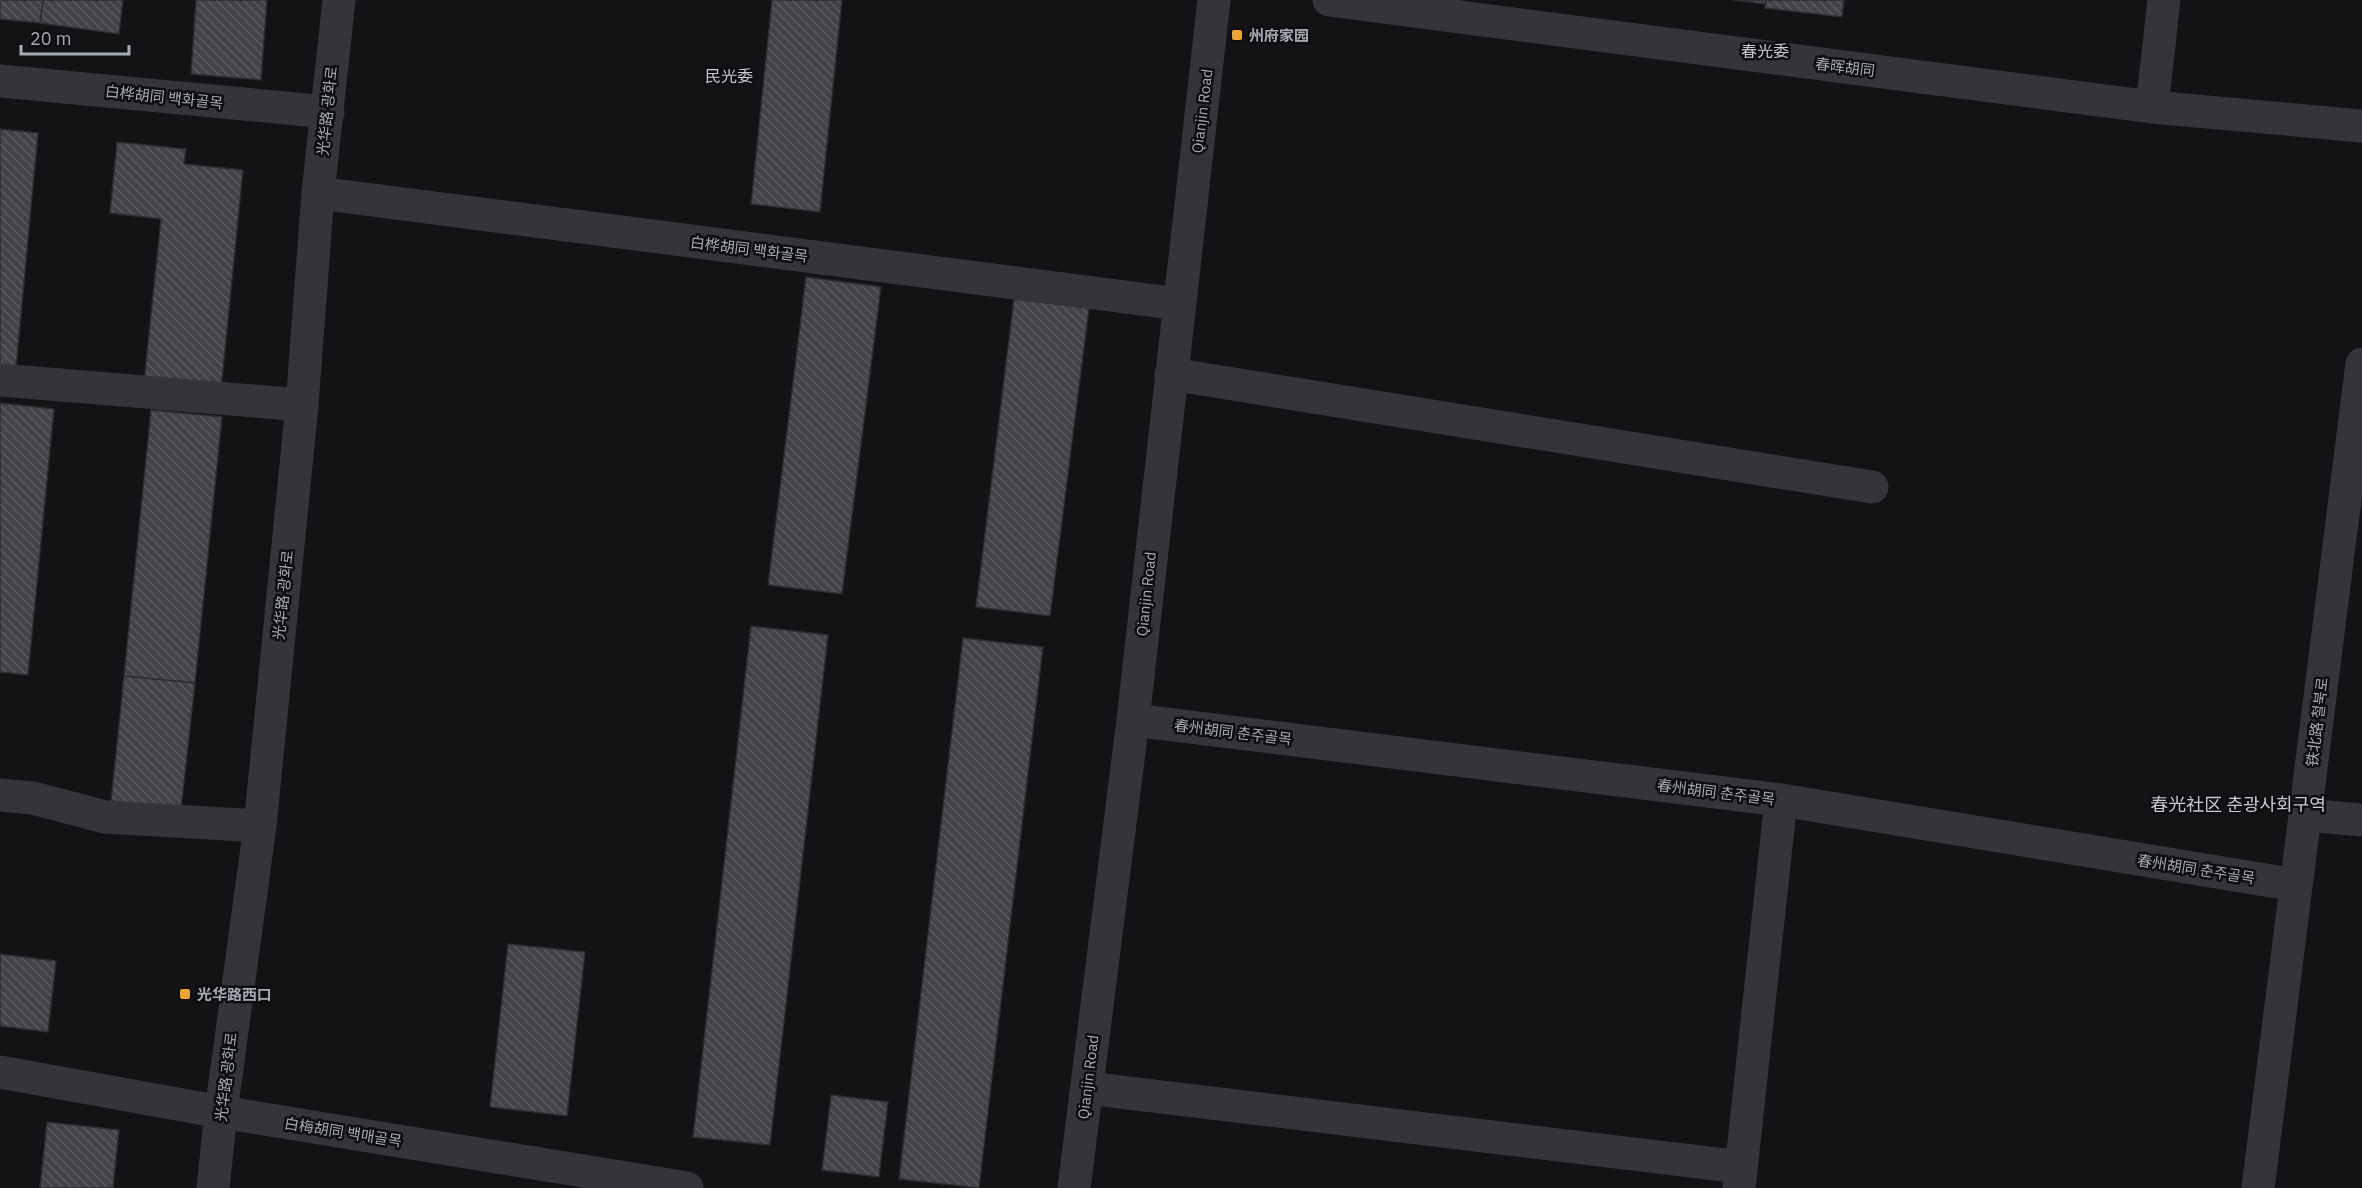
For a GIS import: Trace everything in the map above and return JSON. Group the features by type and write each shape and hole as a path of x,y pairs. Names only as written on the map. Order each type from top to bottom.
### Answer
{"street":[{"name":"光华路 광화로","path":"213,1188 221,1112 260,826 302,405 318,193 339,0"},
{"name":"Qianjin Road","path":"1074,1188 1132,720 1214,0"},
{"name":"春晖胡同","path":"1329,0 2152,107 2362,126"},
{"path":"2152,107 2164,0"},
{"name":"白桦胡同 백화골목","path":"0,81 328,112"},
{"name":"白桦胡同 백화골목","path":"318,193 1179,304"},
{"name":"铁北路 철북로","path":"2258,1188 2296,885 2353,496 2362,364"},
{"path":"1171,374 1872,487"},
{"path":"0,380 302,405"},
{"name":"春州胡同 춘주골목","path":"1132,720 1781,800 2296,885"},
{"path":"0,795 33,798 105,818 260,826"},
{"path":"1087,1088 1740,1178 1781,800"},
{"path":"2306,815 2362,820"},
{"name":"白梅胡同 백매골목","path":"0,1072 221,1112 687,1188"}],"building":[{"path":"0,0 43,0 40,23 0,19"},
{"path":"43,0 123,0 119,34 40,23"},
{"path":"196,0 267,0 261,80 191,74"},
{"path":"772,0 842,0 820,212 751,204"},
{"path":"1733,0 1766,0 1766,4"},
{"path":"1766,0 1844,0 1842,17 1765,8"},
{"path":"0,129 38,133 16,368 0,367"},
{"path":"117,142 186,149 184,164 243,170 221,390 144,382 161,219 110,213"},
{"path":"806,277 881,287 842,594 768,585"},
{"path":"1014,299 1089,308 1050,616 976,607"},
{"path":"0,403 54,409 28,675 0,672"},
{"path":"151,410 222,417 195,683 124,676"},
{"path":"751,626 828,635 770,1145 693,1137"},
{"path":"963,638 1043,647 979,1188 899,1179"},
{"path":"124,676 195,683 181,809 111,801"},
{"path":"508,944 585,952 567,1116 490,1107"},
{"path":"0,954 56,961 48,1032 0,1026"},
{"path":"831,1095 888,1102 879,1177 822,1170"},
{"path":"47,1122 119,1130 113,1188 40,1188"}],"place":[{"name":"州府家园","path":"1237,35"},
{"name":"光华路西口","path":"185,994"}],"district":[{"name":"春光委","path":"1765,51"},
{"name":"民光委","path":"729,76"},
{"name":"春光社区 춘광사회구역","path":"2238,804"}]}
